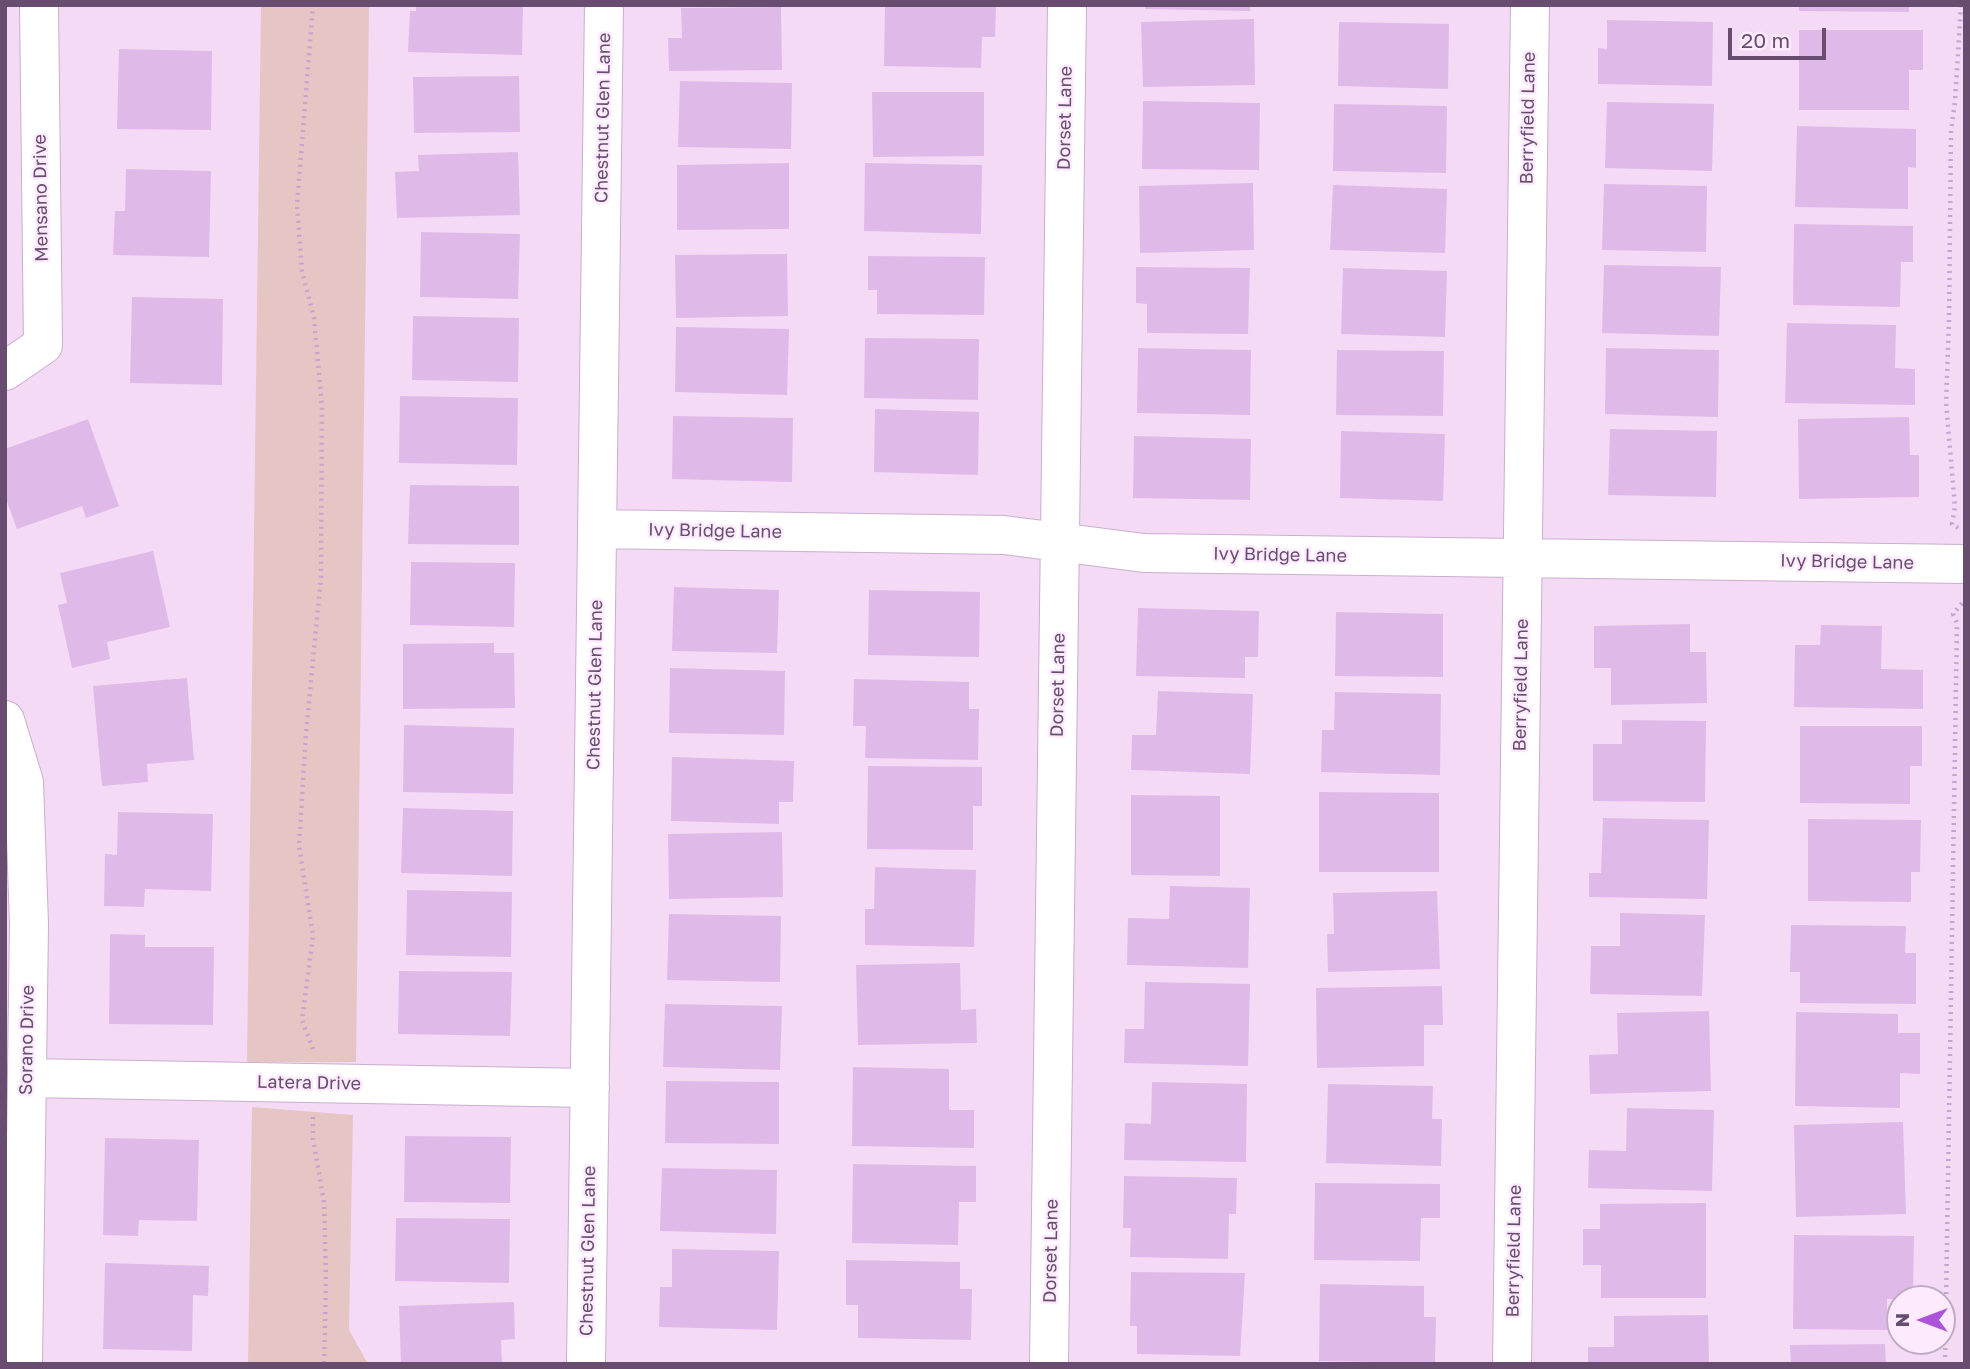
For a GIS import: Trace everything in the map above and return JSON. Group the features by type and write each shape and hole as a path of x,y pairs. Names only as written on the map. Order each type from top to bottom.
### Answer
{"street":[{"name":"Mensano Drive","path":"5,372 43,345 39,5"},
{"name":"Chestnut Glen Lane","path":"586,1364 604,5"},
{"name":"Dorset Lane","path":"1049,1364 1067,5"},
{"name":"Berryfield Lane","path":"1512,1364 1530,5"},
{"name":"Ivy Bridge Lane","path":"597,530 1004,534 1144,553 1965,564"},
{"name":"Sorano Drive","path":"5,720 24,782 29,924 23,1364"},
{"name":"Latera Drive","path":"27,1077 590,1088"}],"path":[{"path":"313,5 297,205 302,271 314,318 322,407 321,576 306,733 299,846 313,936 302,1020 313,1051 313,1139 324,1202 327,1281 324,1364"},
{"path":"1961,5 1951,131 1946,402 1955,507 1952,524 1964,533"},
{"path":"1945,1364 1956,623 1953,614 1962,602"}],"shaded area":[{"path":"5,5 1965,5 1965,1364 5,1364"},
{"path":"261,5 369,5 356,1062 247,1062"},
{"path":"252,1107 353,1115 349,1330 368,1364 248,1364"}],"building":[{"path":"416,5 523,5 522,55 408,52 410,11 416,11"},
{"path":"885,5 996,5 995,37 982,37 981,68 884,66"},
{"path":"1145,5 1250,5 1250,11 1145,9"},
{"path":"1799,5 1909,5 1909,12 1799,11"},
{"path":"781,7 782,70 669,71 668,38 682,38 681,8"},
{"path":"1254,19 1255,85 1143,87 1141,22"},
{"path":"1607,20 1713,22 1712,86 1598,84 1598,48 1607,49"},
{"path":"1339,22 1449,24 1448,89 1338,86"},
{"path":"1799,30 1923,30 1923,70 1909,70 1909,110 1799,110"},
{"path":"119,49 212,51 211,130 117,129"},
{"path":"519,76 520,132 414,133 413,77"},
{"path":"680,81 792,83 791,149 678,147"},
{"path":"872,92 984,92 984,156 873,157"},
{"path":"1143,101 1260,103 1259,170 1142,169"},
{"path":"1607,102 1714,104 1712,171 1605,168"},
{"path":"1334,104 1447,106 1446,173 1333,171"},
{"path":"1797,126 1916,129 1916,168 1908,167 1908,209 1795,207"},
{"path":"518,152 520,215 397,218 395,172 419,171 418,155"},
{"path":"789,163 789,229 677,230 677,165"},
{"path":"865,163 982,165 981,234 864,231"},
{"path":"126,169 211,171 209,257 113,255 115,211 125,211"},
{"path":"1253,183 1254,250 1140,253 1139,186"},
{"path":"1604,184 1707,186 1706,252 1602,250"},
{"path":"1333,185 1447,189 1445,253 1330,250"},
{"path":"1794,224 1913,226 1913,262 1901,262 1900,307 1793,305"},
{"path":"421,232 520,234 518,299 420,297"},
{"path":"787,254 788,316 676,318 675,255"},
{"path":"868,256 985,257 984,315 877,314 877,290 868,290"},
{"path":"1604,265 1721,267 1719,336 1602,333"},
{"path":"1136,267 1250,268 1248,334 1147,333 1147,304 1136,303"},
{"path":"1343,268 1447,271 1445,337 1341,334"},
{"path":"132,297 223,299 222,385 130,383"},
{"path":"413,316 519,318 518,382 412,380"},
{"path":"1787,323 1896,325 1895,368 1915,369 1915,405 1785,403"},
{"path":"676,327 789,329 787,395 675,392"},
{"path":"865,338 979,339 978,400 864,398"},
{"path":"1138,348 1251,350 1250,415 1137,413"},
{"path":"1606,348 1719,350 1718,417 1605,414"},
{"path":"1337,350 1444,351 1443,416 1336,415"},
{"path":"400,396 518,398 517,465 399,463"},
{"path":"875,409 979,412 978,475 874,472"},
{"path":"673,416 793,418 792,482 672,479"},
{"path":"1909,417 1910,455 1919,455 1919,497 1799,499 1798,419"},
{"path":"88,419 119,506 86,518 82,506 17,529 5,496 5,449"},
{"path":"1610,429 1717,431 1716,497 1608,495"},
{"path":"1341,431 1445,434 1443,501 1340,498"},
{"path":"1134,436 1251,439 1250,500 1133,498"},
{"path":"410,485 519,486 519,545 408,544"},
{"path":"153,551 170,627 107,642 110,659 72,668 58,605 67,603 60,573"},
{"path":"411,562 515,563 514,627 410,625"},
{"path":"674,587 779,590 777,653 672,651"},
{"path":"869,590 980,592 979,657 868,655"},
{"path":"1138,608 1259,611 1258,657 1245,657 1245,678 1136,676"},
{"path":"1336,612 1443,614 1443,677 1335,676"},
{"path":"1690,624 1690,652 1706,652 1707,703 1611,705 1611,668 1594,668 1594,626"},
{"path":"1821,625 1882,626 1881,669 1923,670 1923,709 1794,707 1795,645 1820,645"},
{"path":"494,643 494,653 514,653 515,708 403,709 403,644"},
{"path":"670,668 785,671 784,735 669,733"},
{"path":"187,678 194,760 147,764 148,782 102,786 93,686"},
{"path":"854,679 969,682 969,709 979,709 978,760 865,758 866,726 853,726"},
{"path":"1158,691 1253,694 1250,774 1131,770 1132,735 1156,735"},
{"path":"1335,692 1441,694 1440,775 1321,772 1322,730 1334,730"},
{"path":"1622,720 1706,721 1705,802 1593,801 1593,744 1622,744"},
{"path":"404,725 514,728 513,794 403,792"},
{"path":"1800,726 1922,726 1922,766 1910,766 1910,804 1800,803"},
{"path":"672,757 794,761 793,802 779,802 779,824 671,821"},
{"path":"868,766 982,767 982,806 973,806 973,850 867,849"},
{"path":"1319,792 1439,793 1439,872 1319,872"},
{"path":"1131,795 1220,796 1220,876 1131,875"},
{"path":"403,808 513,811 512,876 401,873"},
{"path":"118,812 213,814 211,891 145,889 144,907 104,906 105,854 117,855"},
{"path":"1603,818 1709,820 1707,899 1589,897 1589,873 1601,873"},
{"path":"1808,819 1921,820 1920,872 1911,872 1911,902 1808,901"},
{"path":"782,832 783,897 669,899 668,834"},
{"path":"875,867 976,870 974,947 865,945 865,909 874,909"},
{"path":"1170,886 1250,888 1248,968 1127,965 1128,918 1169,919"},
{"path":"407,890 512,892 511,957 406,955"},
{"path":"1437,891 1440,969 1328,972 1327,934 1334,934 1333,893"},
{"path":"1620,913 1705,915 1702,996 1590,994 1591,946 1620,946"},
{"path":"669,914 781,916 780,982 667,980"},
{"path":"1791,925 1906,926 1905,953 1916,953 1916,1004 1800,1003 1800,972 1790,972"},
{"path":"110,934 145,935 145,947 214,947 213,1025 109,1024"},
{"path":"960,963 961,1010 976,1009 977,1043 858,1045 856,965"},
{"path":"399,971 512,972 510,1036 398,1034"},
{"path":"1145,982 1250,984 1248,1066 1124,1063 1125,1029 1144,1029"},
{"path":"1442,986 1443,1025 1424,1025 1424,1066 1317,1068 1316,988"},
{"path":"665,1004 782,1006 780,1070 663,1067"},
{"path":"1709,1011 1711,1091 1590,1094 1589,1055 1618,1054 1617,1013"},
{"path":"1796,1012 1898,1014 1898,1033 1920,1033 1920,1074 1900,1073 1900,1108 1795,1106"},
{"path":"853,1067 949,1069 949,1110 974,1110 974,1148 852,1146"},
{"path":"666,1081 779,1082 779,1144 665,1143"},
{"path":"1152,1082 1247,1084 1246,1162 1124,1160 1125,1123 1151,1124"},
{"path":"1328,1084 1433,1086 1432,1119 1442,1119 1441,1166 1326,1163"},
{"path":"1627,1108 1714,1110 1712,1191 1588,1188 1589,1150 1626,1151"},
{"path":"1903,1122 1906,1214 1796,1217 1794,1125"},
{"path":"405,1136 511,1137 510,1203 404,1202"},
{"path":"105,1138 199,1140 197,1221 139,1220 138,1236 103,1235"},
{"path":"853,1164 976,1166 976,1202 959,1202 958,1245 852,1243"},
{"path":"662,1168 777,1170 776,1234 660,1231"},
{"path":"1124,1176 1237,1178 1236,1214 1229,1214 1228,1259 1130,1257 1131,1228 1123,1228"},
{"path":"1315,1183 1440,1184 1440,1218 1421,1218 1420,1261 1314,1260"},
{"path":"1706,1203 1706,1298 1601,1298 1601,1265 1583,1265 1583,1229 1600,1229 1600,1204"},
{"path":"396,1218 510,1219 509,1283 395,1281"},
{"path":"1794,1235 1914,1236 1913,1285 1886,1285 1886,1330 1793,1329"},
{"path":"672,1249 779,1251 777,1330 659,1327 660,1287 672,1287"},
{"path":"846,1260 960,1262 960,1289 972,1289 971,1340 858,1338 858,1305 846,1305"},
{"path":"105,1263 209,1266 208,1296 193,1295 192,1351 103,1349"},
{"path":"1131,1272 1245,1273 1240,1356 1137,1354 1137,1326 1130,1326"},
{"path":"1320,1284 1424,1286 1424,1317 1436,1317 1435,1363 1319,1361"},
{"path":"514,1302 515,1339 501,1340 502,1364 401,1364 399,1306"},
{"path":"1708,1315 1709,1364 1588,1364 1588,1347 1614,1347 1614,1316"},
{"path":"1885,1344 1886,1364 1791,1364 1790,1345"}]}
